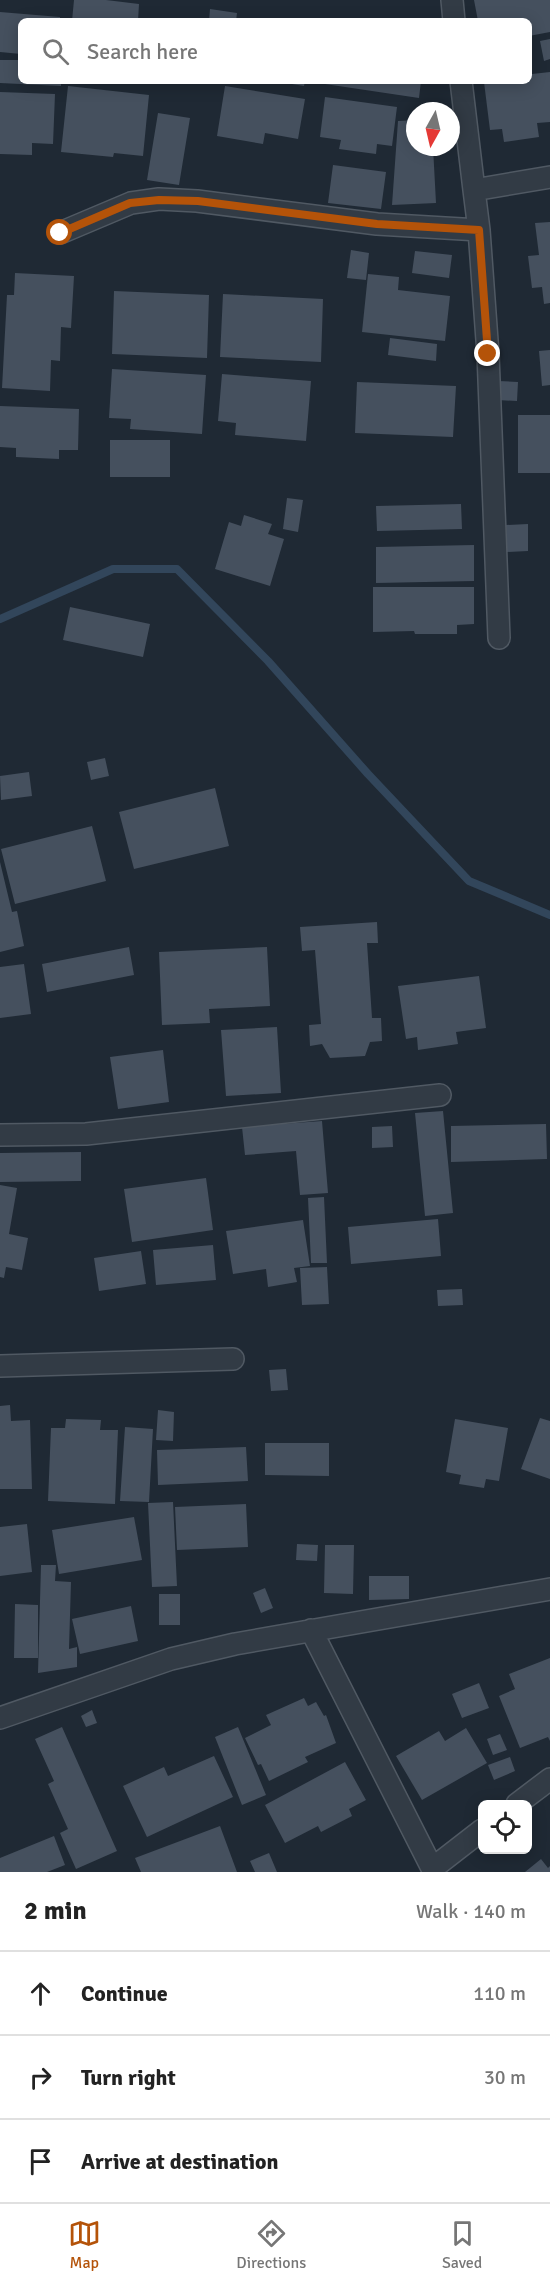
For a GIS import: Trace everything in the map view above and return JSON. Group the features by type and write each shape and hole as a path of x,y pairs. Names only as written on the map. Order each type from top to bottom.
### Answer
{"street":[{"path":"452,0 454,18"},
{"path":"461,84 479,230 488,354 499,638"},
{"path":"474,190 550,177"},
{"path":"60,233 130,203 159,200 198,201 377,224 479,230"},
{"path":"0,1135 86,1134 440,1095"},
{"path":"0,1366 233,1359"},
{"path":"0,1718 171,1659 235,1644 550,1589"},
{"path":"311,1630 434,1870 478,1834"},
{"path":"522,1800 550,1779"}],"building":[{"path":"74,0 106,0 139,4 138,18 72,18"},
{"path":"474,0 550,0 550,32 532,35 532,18 477,18"},
{"path":"210,9 237,13 236,18 209,18"},
{"path":"0,12 60,17 18,18 18,54 0,52"},
{"path":"550,39 550,59 544,61 540,41"},
{"path":"0,60 18,60 18,84 0,83"},
{"path":"550,72 550,122 537,123 539,137 504,142 502,129 490,130 484,84 532,84 532,74"},
{"path":"20,84 61,84 61,86"},
{"path":"325,84 421,84 419,98"},
{"path":"68,86 149,95 143,156 114,153 113,157 61,152"},
{"path":"225,86 305,99 298,139 265,133 263,144 217,136"},
{"path":"0,92 55,94 53,144 32,143 32,155 0,154"},
{"path":"325,97 397,107 392,146 377,144 376,154 339,149 341,140 320,137"},
{"path":"158,113 190,118 179,185 147,180"},
{"path":"398,121 406,121 406,156 433,156 436,203 392,205"},
{"path":"333,165 386,172 381,209 328,203"},
{"path":"550,222 550,303 544,304 542,287 532,288 528,256 539,255 535,223"},
{"path":"351,250 369,253 366,280 347,278"},
{"path":"415,251 452,255 449,278 412,273"},
{"path":"15,273 74,276 71,328 61,327 60,361 51,360 50,391 2,388 7,295 14,295"},
{"path":"368,274 399,277 398,290 450,296 445,341 362,332"},
{"path":"114,291 209,295 207,358 112,354"},
{"path":"223,294 323,299 321,362 220,357"},
{"path":"390,338 437,344 436,361 388,355"},
{"path":"550,350 550,385 542,386 539,351"},
{"path":"112,369 206,375 202,434 130,429 131,419 109,418"},
{"path":"222,374 311,381 306,441 235,435 236,423 218,421"},
{"path":"498,381 518,382 517,401 498,400"},
{"path":"357,382 456,386 453,437 355,433"},
{"path":"0,406 79,409 78,450 59,450 59,459 16,457 16,448 0,447"},
{"path":"518,415 550,415 550,473 518,473"},
{"path":"110,440 170,440 170,477 110,477"},
{"path":"287,498 303,500 298,532 283,529"},
{"path":"461,504 462,529 377,531 376,506"},
{"path":"244,515 272,524 268,534 284,539 270,586 215,569 229,522 241,526"},
{"path":"528,524 528,551 507,552 506,525"},
{"path":"474,545 474,581 376,583 376,547"},
{"path":"373,587 474,587 474,624 457,625 457,634 415,634 414,631 373,632"},
{"path":"70,607 150,624 143,657 63,640"},
{"path":"105,758 109,776 91,780 87,762"},
{"path":"29,772 32,796 1,800 0,776"},
{"path":"215,788 229,846 134,869 119,812"},
{"path":"92,826 106,881 15,904 1,849"},
{"path":"0,862 12,912 17,911 24,946 0,952"},
{"path":"377,922 378,943 367,943 372,1018 381,1018 382,1041 370,1042 365,1056 330,1058 322,1044 310,1046 309,1025 321,1024 315,950 302,951 300,927"},
{"path":"129,947 134,975 47,992 42,964"},
{"path":"267,947 270,1006 209,1009 210,1023 162,1025 159,952"},
{"path":"24,964 31,1014 0,1018 0,967"},
{"path":"479,976 486,1028 456,1032 458,1044 418,1050 417,1037 406,1039 398,986"},
{"path":"277,1027 281,1093 226,1096 221,1030"},
{"path":"163,1050 169,1102 118,1109 110,1057"},
{"path":"443,1111 453,1213 425,1216 415,1113"},
{"path":"322,1121 328,1193 300,1195 296,1151 245,1155 242,1127"},
{"path":"546,1124 547,1159 451,1162 451,1126"},
{"path":"392,1126 393,1147 372,1148 372,1127"},
{"path":"81,1152 81,1181 0,1182 0,1153"},
{"path":"206,1178 213,1230 132,1242 124,1189"},
{"path":"0,1185 17,1188 9,1234 28,1238 22,1270 6,1267 4,1278 0,1277"},
{"path":"324,1197 327,1263 311,1263 308,1198"},
{"path":"438,1219 441,1256 351,1264 348,1227"},
{"path":"303,1220 310,1266 294,1268 297,1282 268,1287 266,1269 233,1274 226,1231"},
{"path":"213,1245 216,1280 156,1285 153,1250"},
{"path":"141,1251 146,1284 99,1291 94,1258"},
{"path":"327,1267 329,1304 302,1305 300,1268"},
{"path":"462,1289 463,1305 438,1306 437,1290"},
{"path":"286,1369 288,1390 271,1391 269,1370"},
{"path":"10,1405 11,1421 30,1420 32,1489 0,1489 0,1406"},
{"path":"158,1410 174,1412 173,1441 156,1440"},
{"path":"540,1418 550,1421 550,1479 521,1469"},
{"path":"66,1419 101,1420 100,1430 118,1430 115,1504 48,1501 51,1428 65,1428"},
{"path":"455,1419 508,1428 499,1481 486,1479 484,1488 459,1484 461,1475 446,1472"},
{"path":"125,1427 153,1429 149,1502 120,1501"},
{"path":"265,1443 329,1443 329,1476 265,1475"},
{"path":"246,1447 248,1481 158,1485 157,1450"},
{"path":"173,1502 177,1586 152,1587 148,1503"},
{"path":"246,1504 248,1547 177,1550 175,1507"},
{"path":"134,1517 142,1560 59,1574 52,1530"},
{"path":"27,1524 32,1572 0,1576 0,1527"},
{"path":"297,1544 318,1545 317,1561 296,1560"},
{"path":"325,1545 354,1545 353,1594 324,1593"},
{"path":"41,1565 56,1565 55,1581 71,1582 69,1649 77,1647 77,1667 38,1673"},
{"path":"369,1576 409,1576 409,1599 369,1600"},
{"path":"265,1588 273,1608 261,1613 253,1593"},
{"path":"159,1594 180,1594 180,1625 159,1625"},
{"path":"15,1604 38,1605 38,1658 14,1658"},
{"path":"131,1606 138,1641 80,1654 72,1619"},
{"path":"550,1658 550,1741 548,1737 520,1748 499,1696 515,1689 509,1674"},
{"path":"479,1683 489,1708 462,1718 452,1694"},
{"path":"304,1698 308,1706 316,1702 324,1716 326,1715 336,1743 305,1757 308,1762 269,1781 261,1764 258,1765 245,1738 271,1725 266,1715"},
{"path":"92,1710 97,1723 86,1727 81,1716"},
{"path":"62,1727 117,1851 76,1869 60,1833 68,1829 48,1784 54,1781 35,1739"},
{"path":"238,1727 266,1795 242,1805 215,1737"},
{"path":"466,1728 487,1763 422,1800 396,1756 439,1731 445,1741"},
{"path":"500,1734 507,1750 493,1755 487,1739"},
{"path":"214,1756 233,1797 147,1837 123,1786 164,1767 168,1776"},
{"path":"510,1757 515,1771 494,1780 488,1765"},
{"path":"345,1762 366,1800 349,1809 352,1816 321,1832 318,1826 285,1843 265,1805"},
{"path":"220,1826 237,1872 141,1872 135,1858"},
{"path":"54,1836 65,1865 47,1872 0,1872 0,1858"},
{"path":"269,1853 277,1872 255,1872 250,1861"},
{"path":"541,1859 548,1868 550,1866 550,1872 525,1872"}],"waterway":[{"path":"0,619 113,569 177,569 268,661 368,774 469,881 550,915"}],"route":[{"path":"60,233 130,203 159,200 198,201 377,224 479,230 488,354"}]}
